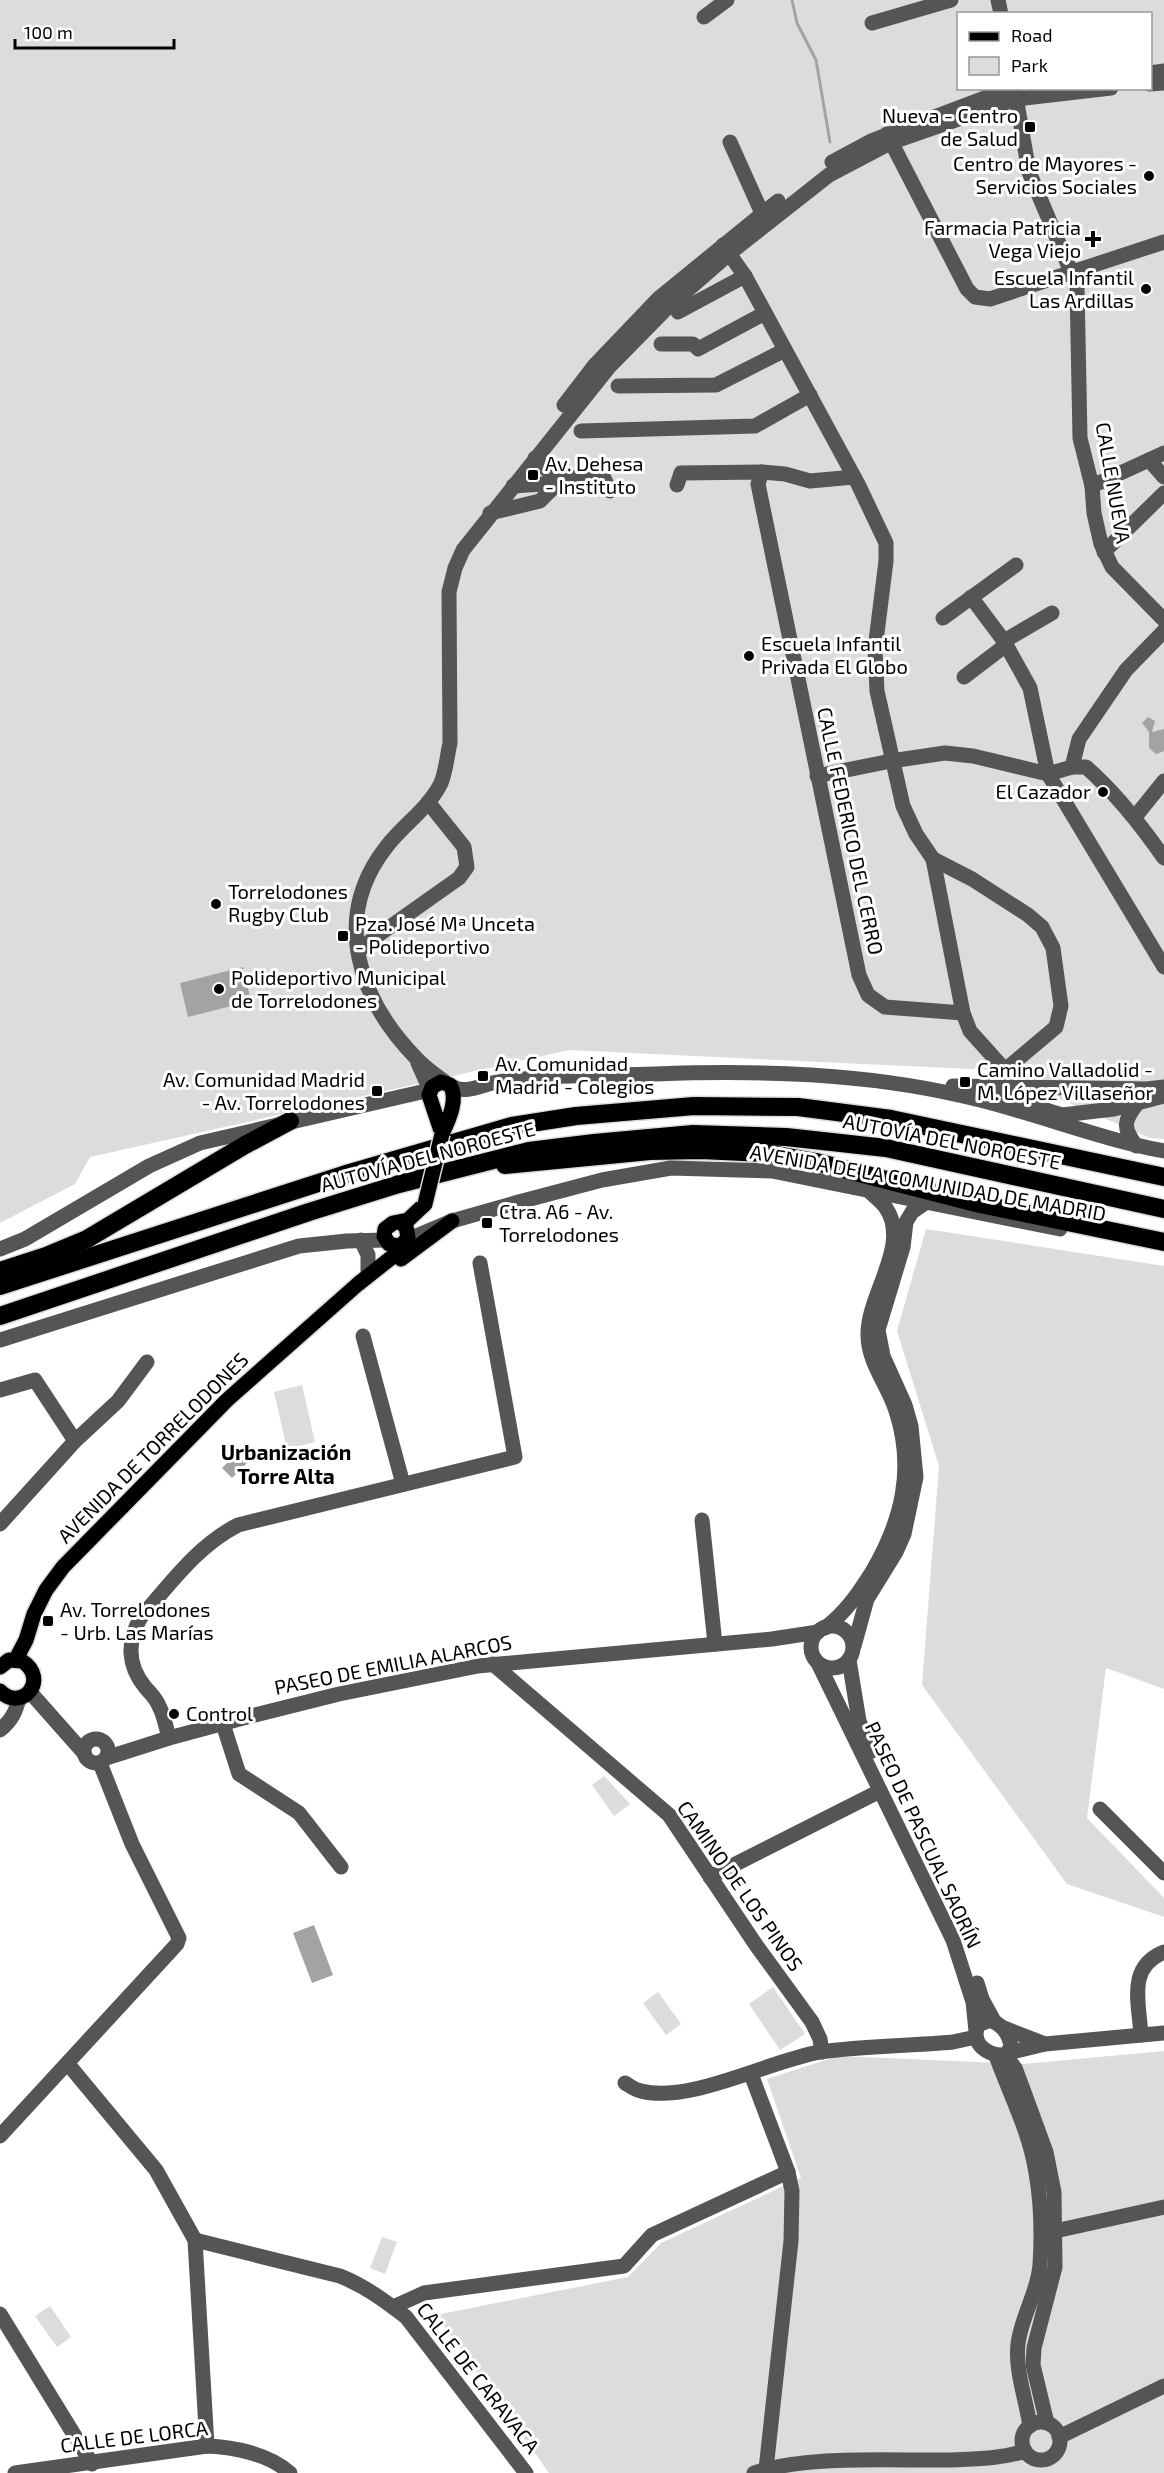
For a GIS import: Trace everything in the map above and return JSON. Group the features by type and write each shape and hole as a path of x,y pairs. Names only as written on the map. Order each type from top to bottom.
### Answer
{"highway":[{"name":"AUTOVÍA DEL NOROESTE","path":"0,1286 335,1177 512,1126 576,1116 694,1106 798,1107 891,1119 1164,1177"},
{"path":"0,1271 46,1256 87,1239 136,1212 235,1150 291,1121"},
{"name":"AUTOVÍA DEL NOROESTE","path":"0,1316 309,1212 458,1168 530,1151 594,1143 693,1134 786,1137 886,1148 1164,1209"},
{"path":"458,1168 529,1164 650,1151 701,1150 766,1153 816,1162 980,1204 1164,1242"}],"main road":[{"path":"437,1083 448,1084 454,1095 443,1124 430,1098 430,1090 437,1083"},
{"name":"AVENIDA DE TORRELODONES","path":"358,1284 381,1268 407,1240 422,1219 443,1124"},
{"path":"401,1223 406,1227 407,1240 394,1246 386,1240 384,1233 387,1226 408,1220 425,1204"},
{"name":"AVENIDA DE TORRELODONES","path":"336,1305 353,1300 411,1250 452,1221"},
{"name":"AVENIDA DE TORRELODONES","path":"11,1694 33,1687 34,1675 22,1662 26,1640 42,1598 63,1567 227,1400 358,1284 386,1240"},
{"path":"0,1667 9,1660 22,1662"},
{"path":"0,1709 11,1694"}],"street":[{"path":"704,17 727,0"},
{"path":"872,23 951,0"},
{"path":"513,486 521,465 533,445 594,366 659,298 727,249 764,218 888,139 1014,92 1062,90"},
{"name":"CALLE NUEVA","path":"1014,92 1029,172 1071,272 1077,293 1080,438 1092,486 1094,513 1104,552 1112,567 1164,620"},
{"path":"888,139 967,289 975,297 990,299 1164,242"},
{"path":"730,142 764,218"},
{"path":"727,249 745,276 810,395 886,543 875,650 877,691 903,807 916,834 933,859 963,1013 970,1031 1005,1070 1004,1089 1010,1096 1023,1103 1062,1115 1137,1104 1164,1096"},
{"path":"727,249 609,367 490,513 463,550 455,568 449,592 450,743 440,784 428,802 387,846 373,866 356,916 358,951 370,997 417,1060 448,1084 465,1090 501,1081 713,1072 798,1074 1004,1089 1164,1087"},
{"path":"678,312 745,276"},
{"path":"661,344 693,344 698,349 765,312"},
{"path":"618,386 716,385 785,350"},
{"path":"581,431 755,426 810,395"},
{"path":"1092,486 1164,453"},
{"path":"535,458 559,481"},
{"path":"1149,460 1164,477"},
{"path":"677,485 681,473 762,472 785,474 810,481 854,477"},
{"name":"CALLE FEDERICO DEL CERRO","path":"762,472 758,484 859,975 868,995 885,1007 963,1013"},
{"path":"513,486 603,476 610,491"},
{"path":"490,513 540,501 559,481"},
{"path":"1104,552 1164,493"},
{"path":"943,618 1016,565"},
{"path":"971,597 1005,643 1030,688 1048,774 1164,967"},
{"path":"964,677 1005,643 1052,613"},
{"path":"1072,767 1079,739 1126,670 1164,631"},
{"path":"817,776 891,760 945,753 973,756 1048,774 1072,767 1086,767 1105,783 1135,817 1164,858"},
{"path":"1135,817 1164,781"},
{"path":"358,951 459,878 467,867 464,847 428,802"},
{"path":"933,859 972,879 1028,915 1042,927 1053,948 1061,1006 1056,1027 1005,1070"},
{"path":"0,1249 26,1239 159,1161 200,1143 430,1090 417,1060"},
{"path":"395,1098 409,1091 415,1084 419,1074 417,1060"},
{"path":"902,1083 965,1096 1136,1146 1164,1151"},
{"path":"1136,1146 1127,1133 1125,1124 1137,1104"},
{"name":"AVENIDA DE LA COMUNIDAD DE MADRID","path":"407,1240 452,1221 602,1180 670,1168 712,1168 772,1172 980,1215 1164,1246"},
{"path":"870,1192 899,1222 925,1203"},
{"name":"PASEO DE PASCUAL SAORÍN","path":"899,1222 869,1319 868,1344 872,1359 896,1409 901,1429 906,1507 896,1552 867,1599 851,1653 859,1721 962,1936 982,1999 999,2025"},
{"path":"362,1240 368,1255 368,1271"},
{"path":"0,1341 299,1246 386,1240"},
{"path":"169,1738 159,1706 135,1673 130,1658 133,1630 141,1617 201,1549 218,1535 238,1525 515,1457 480,1263"},
{"path":"363,1336 403,1484"},
{"path":"0,1524 75,1441 118,1401 147,1362"},
{"path":"0,1390 35,1380 75,1441"},
{"path":"702,1520 715,1644"},
{"name":"PASEO DE PASCUAL SAORÍN","path":"822,1630 843,1614 857,1597 887,1547 899,1532"},
{"path":"838,1627 844,1630 852,1640 851,1653 838,1668 824,1667 815,1657 812,1644 822,1630 838,1627"},
{"name":"PASEO DE EMILIA ALARCOS","path":"103,1760 169,1738 339,1694 493,1664 772,1639 822,1630"},
{"name":"PASEO DE EMILIA ALARCOS","path":"772,1639 815,1657"},
{"name":"PASEO DE PASCUAL SAORÍN","path":"815,1657 953,1940 973,2002 976,2034"},
{"path":"522,1688 521,1669 531,1660"},
{"name":"CAMINO DE LOS PINOS","path":"493,1664 669,1815 812,2022 820,2039 822,2052"},
{"path":"0,1730 10,1722 11,1694 94,1745 109,1750 103,1760"},
{"path":"224,1724 239,1774 299,1813 341,1867"},
{"path":"94,1745 90,1761 103,1760"},
{"name":"PASEO DE EMILIA ALARCOS","path":"94,1745 142,1746"},
{"path":"0,2136 177,1944 179,1938 132,1844 103,1760"},
{"path":"710,1877 880,1791"},
{"path":"1100,1809 1164,1873"},
{"path":"1141,2035 1137,1982 1142,1968 1151,1958 1164,1952"},
{"path":"625,2083 640,2091 659,2094 689,2090 822,2052 953,2042 976,2034 983,2021 999,2025 1045,2044"},
{"path":"999,2025 1010,2041 1011,2048 1003,2055"},
{"path":"976,2034 985,2050 1003,2055 1045,2044 1164,2033"},
{"path":"1003,2055 1036,2172 1055,2267 1034,2348 1033,2365 1047,2423"},
{"path":"68,2064 156,2170 195,2240 207,2446"},
{"path":"751,2074 788,2172 792,2191 791,2241 760,2471 816,2463 988,2459 1032,2461 1040,2460 1051,2457 1058,2448 1059,2438 1055,2429 1047,2423 1041,2422 1030,2426 1023,2435 1032,2461"},
{"path":"393,2307 424,2293 624,2266 652,2235 788,2172"},
{"path":"1047,2233 1164,2207"},
{"path":"1030,2426 1025,2393 1018,2371 1018,2343 1047,2233"},
{"name":"CALLE DE CARAVACA","path":"195,2240 340,2276 358,2283 393,2307 406,2317 526,2473"},
{"path":"0,2314 92,2464"},
{"path":"1059,2438 1164,2386"},
{"name":"CALLE DE LORCA","path":"15,2473 92,2464 207,2446 225,2447 254,2454 283,2466 290,2473"},
{"path":"1051,2457 1053,2473"}],"green space":[{"path":"0,0 1164,0 1164,1139 1150,1138 992,1070 569,1050 90,1157 75,1184 0,1223"},
{"path":"926,1229 1164,1266 1164,1689 1106,1668 1087,1818 1164,1898 1164,1917 1067,1884 922,1685 939,1466 897,1331"},
{"path":"302,1385 315,1442 287,1449 274,1392"},
{"path":"604,1776 630,1804 614,1816 592,1785"},
{"path":"773,1987 805,2034 780,2050 749,2004"},
{"path":"658,1992 681,2024 666,2035 643,2003"},
{"path":"1164,2051 1164,2473 549,2473 436,2315 628,2277 661,2243 801,2178 767,2079 838,2056 1023,2064"},
{"path":"382,2237 397,2242 385,2274 370,2268"},
{"path":"50,2306 71,2337 57,2347 35,2316"}],"shaded area":[{"path":"1148,717 1155,721 1152,732 1164,729 1164,751 1156,754 1149,748 1149,732 1142,723"},
{"path":"243,967 251,1001 188,1017 180,983"},
{"path":"244,1446 254,1456 232,1478 222,1468"},
{"path":"314,1925 333,1975 312,1983 293,1933"}],"waterway":[{"path":"792,0 797,23 816,60 830,142"}],"place":[{"name":"Nueva - Centro de Salud","path":"1030,127"},
{"name":"Centro de Mayores - Servicios Sociales","path":"1149,176"},
{"name":"Farmacia Patricia Vega Viejo","path":"1093,239"},
{"name":"Escuela Infantil Las Ardillas","path":"1146,289"},
{"name":"Av. Dehesa - Instituto","path":"533,475"},
{"name":"Escuela Infantil Privada El Globo","path":"749,656"},
{"name":"El Cazador","path":"1103,792"},
{"name":"Torrelodones Rugby Club","path":"216,904"},
{"name":"Pza. José Mª Unceta - Polideportivo","path":"343,936"},
{"name":"Polideportivo Municipal de Torrelodones","path":"219,989"},
{"name":"Av. Comunidad Madrid - Colegios","path":"483,1076"},
{"name":"Camino Valladolid - M. López Villaseñor","path":"965,1082"},
{"name":"Av. Comunidad Madrid - Av. Torrelodones","path":"377,1091"},
{"name":"Ctra. A6 - Av. Torrelodones","path":"487,1223"},
{"name":"Av. Torrelodones - Urb. Las Marías","path":"48,1621"},
{"name":"Control","path":"174,1714"}],"district":[{"name":"Urbanización Torre Alta","path":"286,1465"}]}
